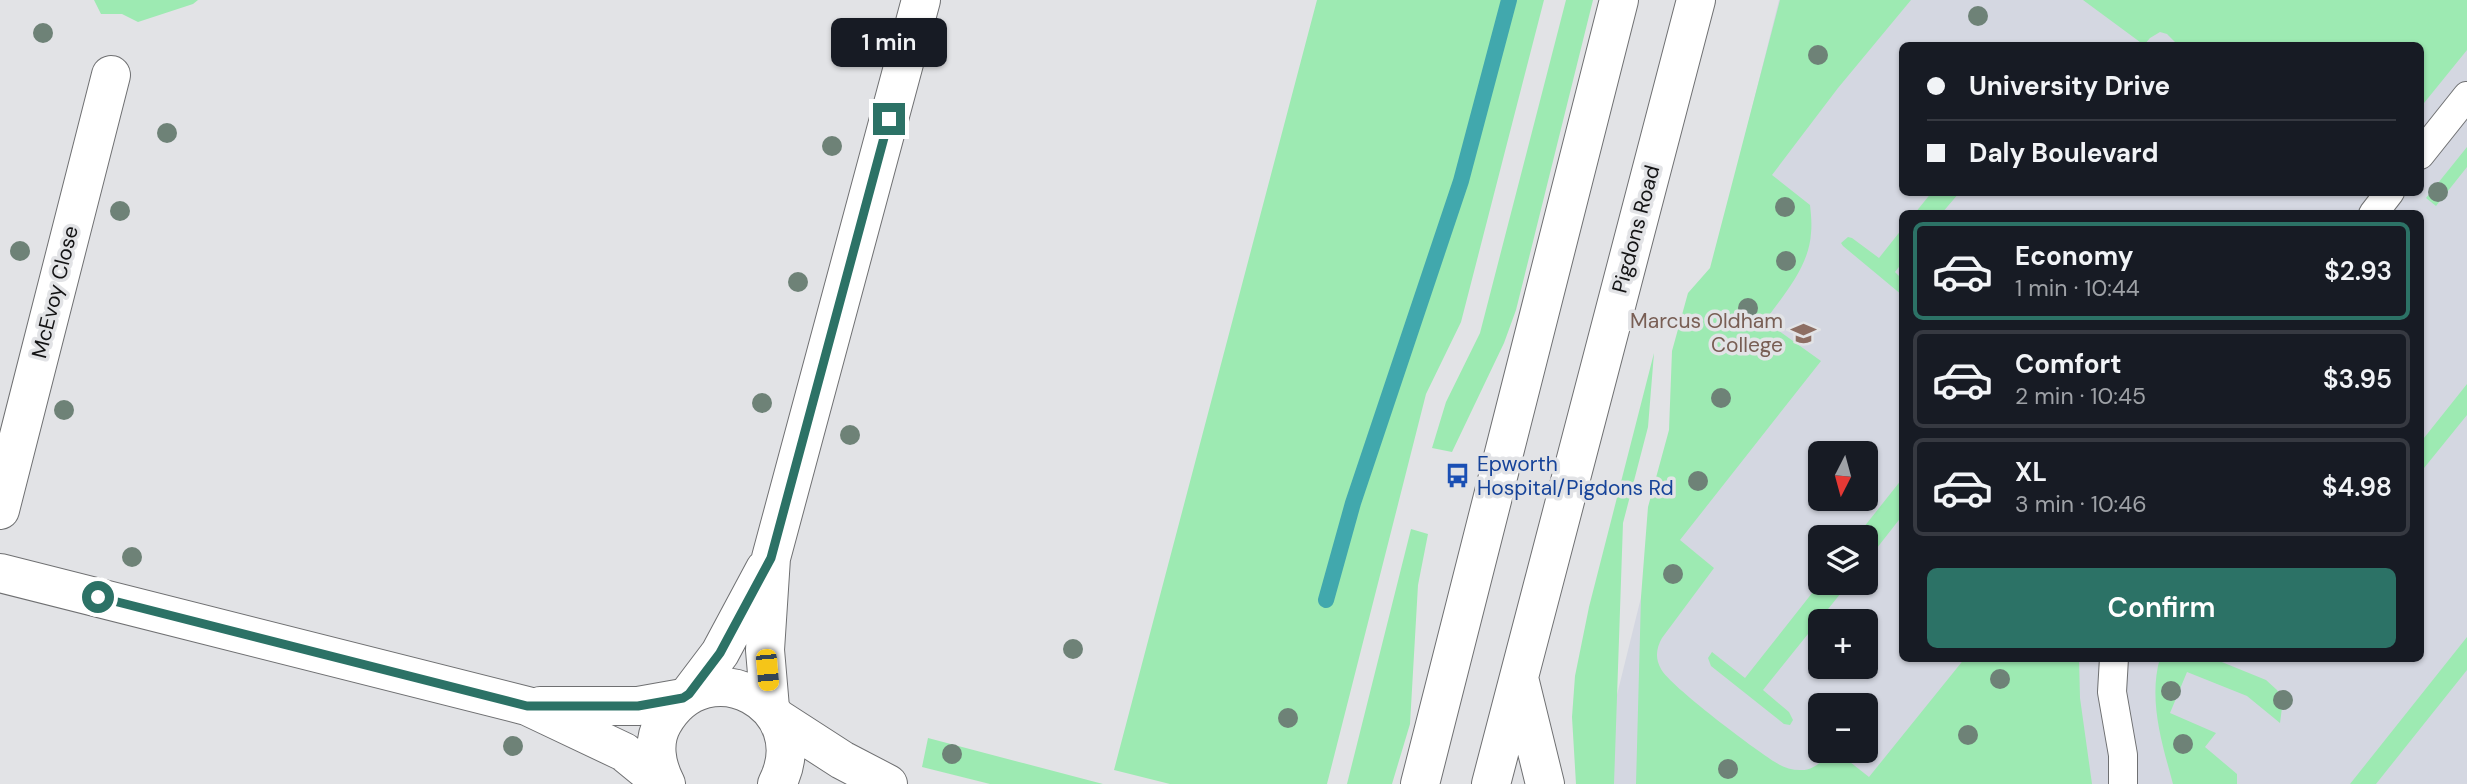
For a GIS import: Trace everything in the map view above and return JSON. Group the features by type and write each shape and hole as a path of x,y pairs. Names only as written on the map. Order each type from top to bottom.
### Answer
{"street":[{"path":"777,784 785,766 786,750 784,734 774,713 765,650 771,558 921,0"},
{"path":"1420,784 1619,0"},
{"name":"Pigdons Road","path":"1491,784 1696,0"},
{"name":"McEvoy Close","path":"0,510 111,75"},
{"path":"665,784 659,771 656,750 659,730 669,712 686,696 720,653 771,558"},
{"path":"0,573 527,706 624,752 665,784"},
{"path":"1519,677 1545,784"},
{"path":"527,706 638,706 686,696 710,687 732,687 753,694 774,713 842,760 888,784"}],"lane":[{"path":"2424,150 2467,96"},
{"path":"2376,210 2387,196"},
{"path":"2114,662 2112,692 2123,755 2123,784"},
{"path":"2123,755 2136,784"}],"shaded area":[{"name":"Marcus Oldham College","path":"1779,0 2467,0 2467,784 1595,784 1650,561 1652,508"}],"green space":[{"path":"94,0 198,0 138,22 122,14 101,14"},
{"path":"1317,0 1544,0 1461,322 1426,394 1327,784 1170,784 1114,770"},
{"path":"1566,0 1593,0 1516,310 1504,343 1452,452 1432,448 1446,402 1480,333"},
{"path":"1780,0 1911,0 1838,88 1772,175 1810,205 1811,230 1801,269 1765,321 1821,361 1680,540 1714,568 1662,638 1658,646 1658,661 1668,677 1695,702 1781,765 1805,770 1819,763 1851,763 1869,777 1962,662 2079,662 2080,698 2092,784 1636,784 1641,597 1648,507 1669,430 1672,351 1688,293 1710,268"},
{"path":"2083,0 2467,0 2467,50 2424,103 2424,42 2175,42 2167,34 2160,32 2147,42 2140,42"},
{"path":"2467,147 2467,167 2436,206 2426,198"},
{"path":"1929,196 1956,196 1945,210 1917,210"},
{"path":"1899,233 1899,267 1895,272 1899,276 1899,293 1841,243 1848,237 1852,238 1879,258"},
{"path":"1654,353 1648,427 1623,523 1614,784 1576,784 1572,717 1575,676 1589,607"},
{"path":"2467,384 2467,415 2424,468 2424,438"},
{"path":"1899,483 1899,520 1878,547 1878,525 1866,525"},
{"path":"1411,529 1428,534 1418,585 1410,724 1392,784 1347,784"},
{"path":"1811,595 1839,595 1828,609 1808,609 1808,634 1763,690 1789,712 1793,720 1790,725 1784,724 1711,666 1708,658 1712,652 1745,678"},
{"path":"2467,637 2467,670 2376,784 2350,784"},
{"path":"2159,662 2222,662 2266,680 2277,690 2283,700 2280,723 2247,696 2187,672 2170,713 2216,733 2205,747 2237,774 2237,784 2173,784 2158,721 2155,690"},
{"path":"928,738 1103,784 990,784 922,767"}],"waterway":[{"path":"1326,600 1353,503 1461,181 1509,0"}],"place":[{"name":"Marcus Oldham College","path":"1803,333"},
{"name":"Epworth Hospital/Pigdons Rd","path":"1457,476"}],"route":[{"path":"98,597 527,706 638,706 683,698 720,653 771,558 889,119"}]}
